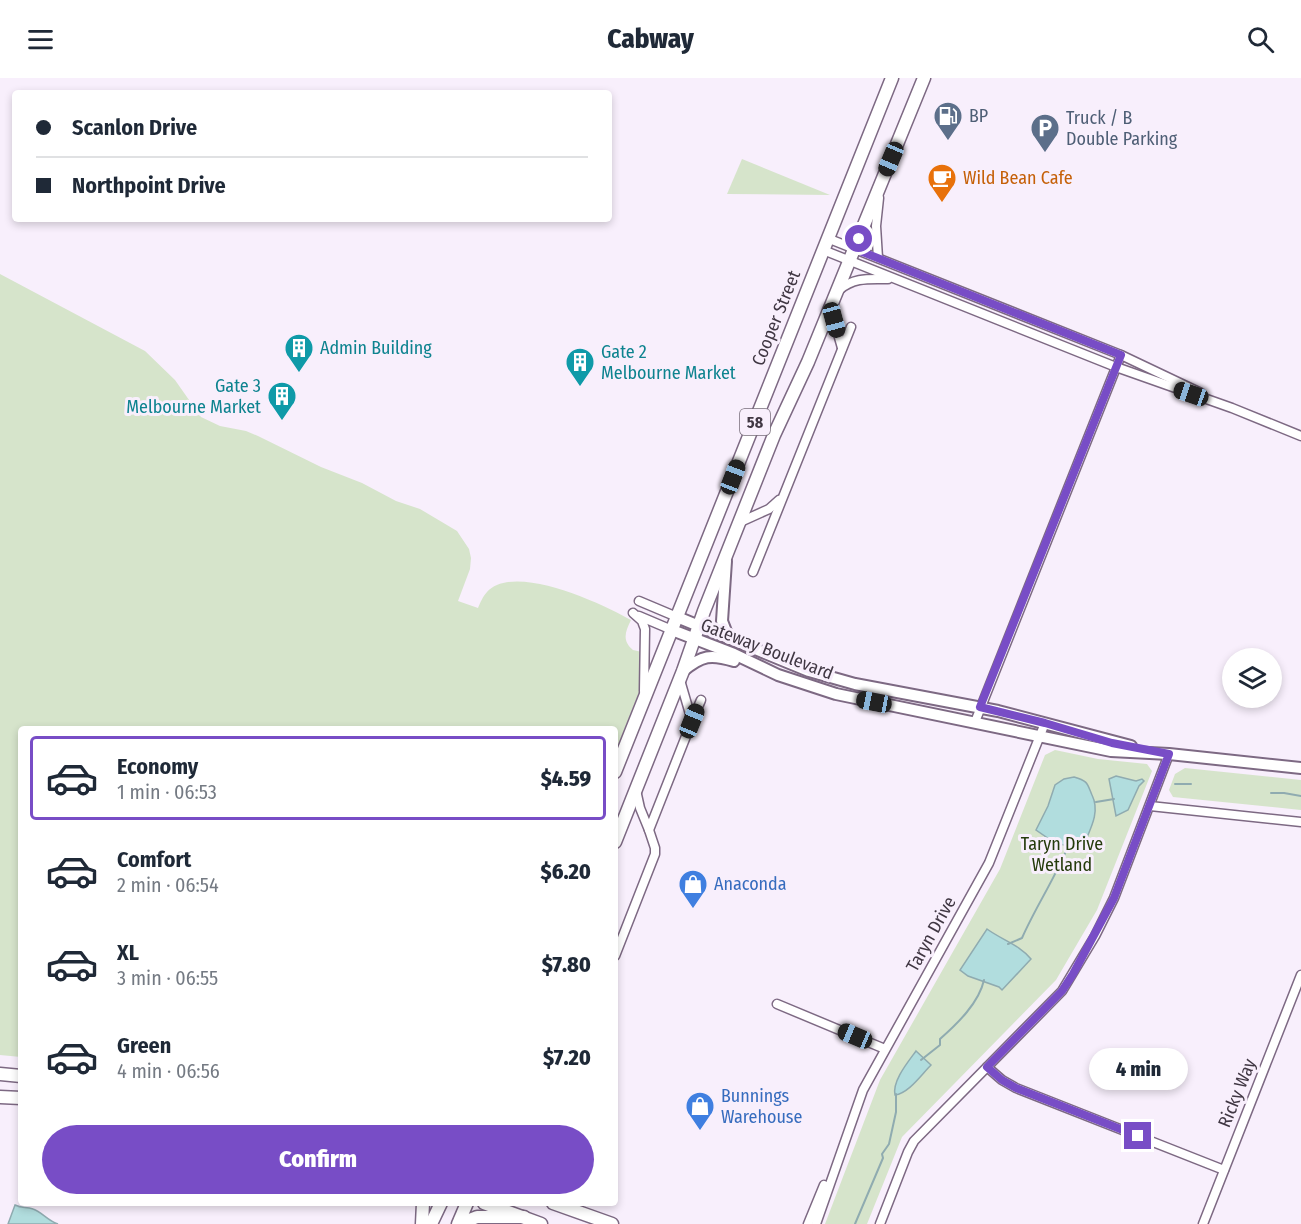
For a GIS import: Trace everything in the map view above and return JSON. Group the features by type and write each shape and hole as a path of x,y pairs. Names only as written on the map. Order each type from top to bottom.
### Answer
{"main road":[{"name":"Cooper Street","path":"618,764 892,78"},
{"name":"58","path":"618,834 681,676 738,523 774,435 808,362 924,78"},
{"path":"0,1074 18,1076"},
{"path":"0,1096 18,1098"},
{"path":"422,1224 423,1206"},
{"path":"431,1224 440,1206"},
{"path":"458,1224 466,1206"},
{"path":"493,1206 542,1224"},
{"path":"561,1206 612,1224"},
{"path":"458,1224 477,1217 524,1217"}],"street":[{"path":"878,258 876,226 880,186"},
{"path":"827,238 852,255 895,278 1116,368 1232,408 1301,436"},
{"path":"823,250 878,258 1121,355 1232,408"},
{"path":"842,348 834,320 835,297 847,284 856,280 895,278"},
{"path":"753,572 851,327"},
{"path":"975,722 1121,355"},
{"path":"738,523 769,509 783,495"},
{"path":"727,552 722,621 729,639"},
{"path":"639,601 677,617"},
{"path":"642,704 645,681 645,629 642,621 633,613 672,630"},
{"name":"Gateway Boulevard","path":"677,617 809,671 855,684 980,707 1112,743 1169,754"},
{"name":"Gateway Boulevard","path":"672,630 808,686 854,698 1111,751 1169,754 1301,768"},
{"path":"692,721 681,676 699,658 723,657 758,667"},
{"path":"854,698 855,684"},
{"path":"650,830 701,700"},
{"name":"Taryn Drive","path":"808,1224 863,1090 989,863 1045,723"},
{"path":"880,1224 914,1142 1067,984 1104,919 1169,754"},
{"path":"618,948 655,854 650,830 640,808 636,789"},
{"path":"1150,806 1301,822"},
{"name":"Ricky Way","path":"1203,1224 1301,975"},
{"path":"777,1004 885,1049"},
{"path":"987,1067 1016,1088 1224,1170"},
{"name":"Taryn Drive","path":"816,1224 842,1144"}],"green space":[{"path":"742,159 830,195 727,194"},
{"path":"0,274 145,351 175,380 201,417 220,426 258,436 396,501 420,509 457,531 469,549 471,558 470,569 458,601 478,608 487,592 500,584 517,581 559,589 580,596 631,620 626,632 627,643 633,650 642,652 640,690 618,745 618,726 18,726 18,1057 0,1055"},
{"name":"Taryn Drive Wetland","path":"1055,750 1098,759 1147,764 1152,771 1097,910 1056,980 902,1137 867,1224 825,1224 880,1080 1000,869 1045,755"},
{"path":"1185,768 1301,780 1301,810 1173,797 1169,790 1175,774"}],"shaded area":[{"path":"1116,776 1144,781 1139,786 1128,810 1116,816 1109,779"},
{"path":"1074,777 1085,781 1088,785 1095,808 1093,822 1082,849 1055,843 1036,830 1055,785 1064,779"},
{"path":"987,929 1016,946 1031,959 1002,990 968,976 960,970"},
{"path":"916,1051 931,1065 910,1087 895,1095 898,1078"},
{"path":"15,1205 36,1210 58,1224 8,1224"}],"waterway":[{"path":"1175,784 1191,784"},
{"path":"1271,793 1301,796"},
{"path":"1096,802 1114,799"},
{"path":"1008,944 1022,938 1069,844"},
{"path":"921,1060 940,1045 940,1039 966,1012 977,997 984,980"},
{"path":"855,1224 883,1158 882,1154 889,1144 896,1112 896,1094"}],"place":[{"name":"BP","path":"948,142"},
{"name":"Truck / B Double Parking","path":"1045,154"},
{"name":"Wild Bean Cafe","path":"942,204"},
{"name":"Admin Building","path":"299,374"},
{"name":"Gate 2 Melbourne Market","path":"580,388"},
{"name":"Gate 3 Melbourne Market","path":"282,422"},
{"name":"Anaconda","path":"693,910"},
{"name":"Bunnings Warehouse","path":"700,1132"}],"route":[{"path":"859,239 855,249 1121,355 980,707 1112,743 1169,754 1114,898 1073,974 1062,991 987,1067 1016,1088 1138,1136"}]}
